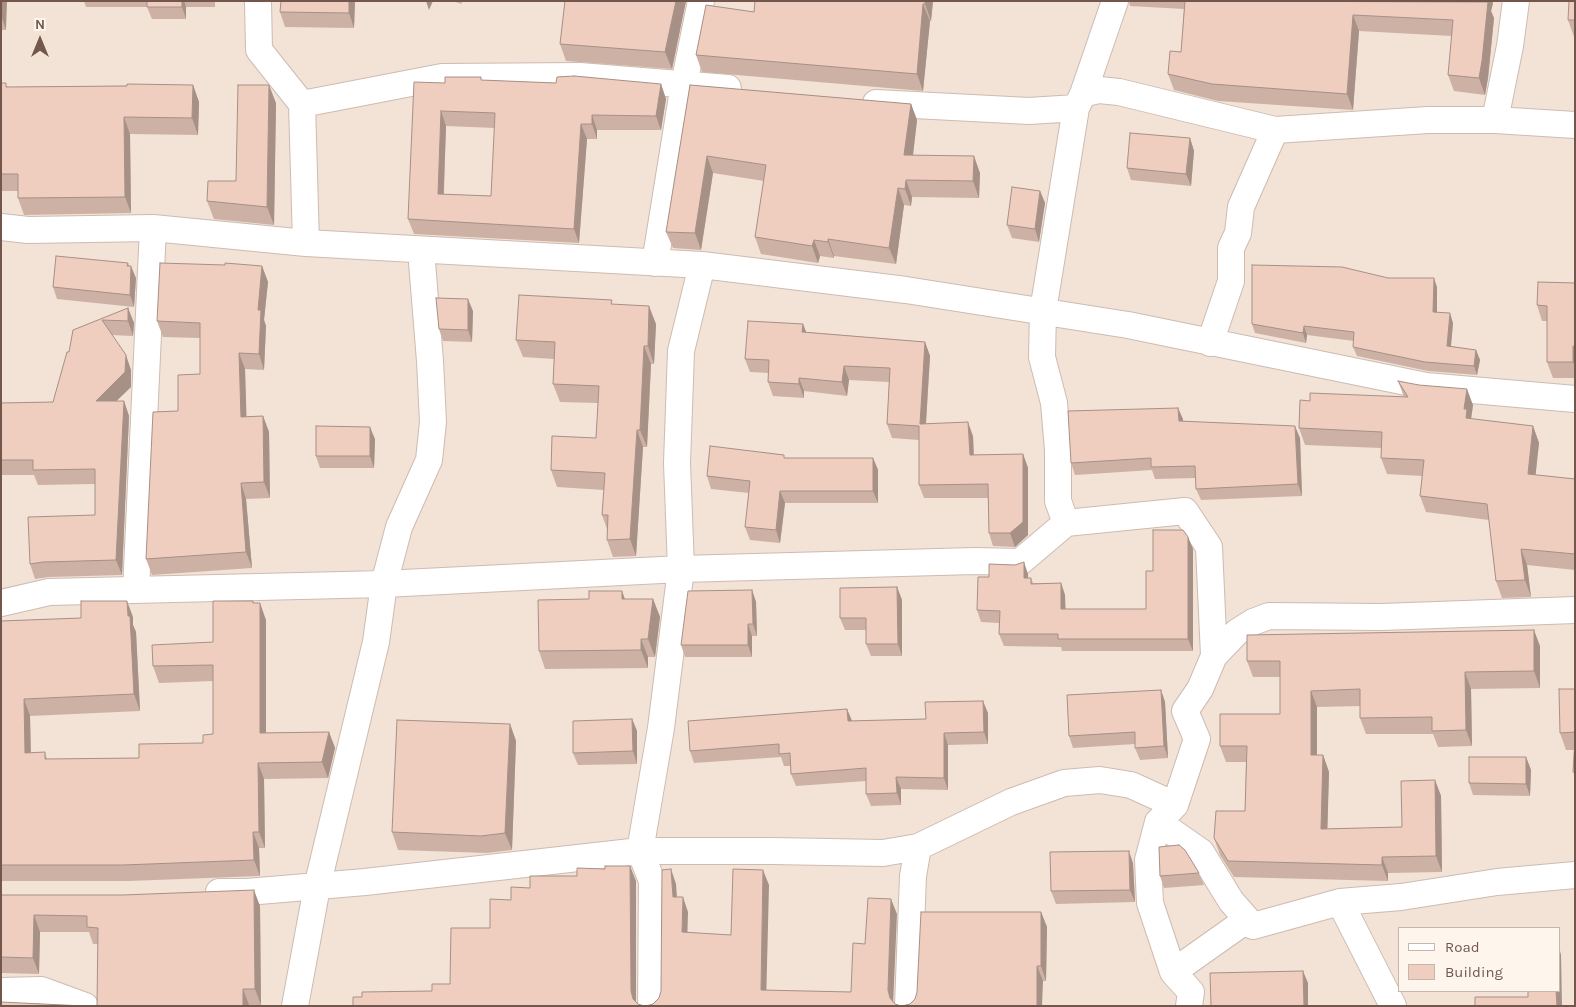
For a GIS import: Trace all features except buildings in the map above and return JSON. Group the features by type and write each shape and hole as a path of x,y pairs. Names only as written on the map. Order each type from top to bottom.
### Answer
{"street":[{"path":"258,1 259,50 302,104 306,243"},
{"path":"655,263 684,84 701,1"},
{"path":"1066,523 1058,501 1058,450 1054,403 1042,357 1043,312 1079,101 1115,1"},
{"path":"1495,120 1510,46 1516,1"},
{"path":"302,104 442,77 580,76 753,91"},
{"path":"852,100 891,104 1029,110 1079,101 1099,90 1119,92 1275,130 1428,120 1495,120 1575,125"},
{"path":"1210,343 1231,281 1231,248 1238,232 1241,207 1275,130"},
{"path":"1,227 28,230 153,228 306,243 702,265 906,290 1128,325 1426,386 1575,399"},
{"path":"136,590 153,228"},
{"path":"295,1006 317,886 376,642 384,584 399,527 429,460 433,422 421,250"},
{"path":"651,1006 652,882 640,851 661,728 681,569 677,463 681,352 702,265"},
{"path":"1,603 49,592 384,584 681,569 975,560 1020,562 1066,523 1185,512 1209,547 1214,656"},
{"path":"1189,1006 1191,992 1173,972 1150,903 1148,860 1197,739 1184,711 1200,689 1214,656 1237,632 1253,622 1270,616 1381,617 1575,610"},
{"path":"191,893 247,892 317,886 465,872 640,851 883,853 918,846 1011,802 1064,783 1100,780 1131,785 1167,814 1201,852 1231,901 1253,926"},
{"path":"908,1006 913,876 918,846"},
{"path":"1173,972 1245,921 1253,926 1340,902 1401,897 1497,882 1575,875"},
{"path":"1340,902 1393,1006"},
{"path":"1,991 41,990 85,1006"}],"shaded area":[{"path":"1,1 1575,1 1575,1006 1,1006"}]}
